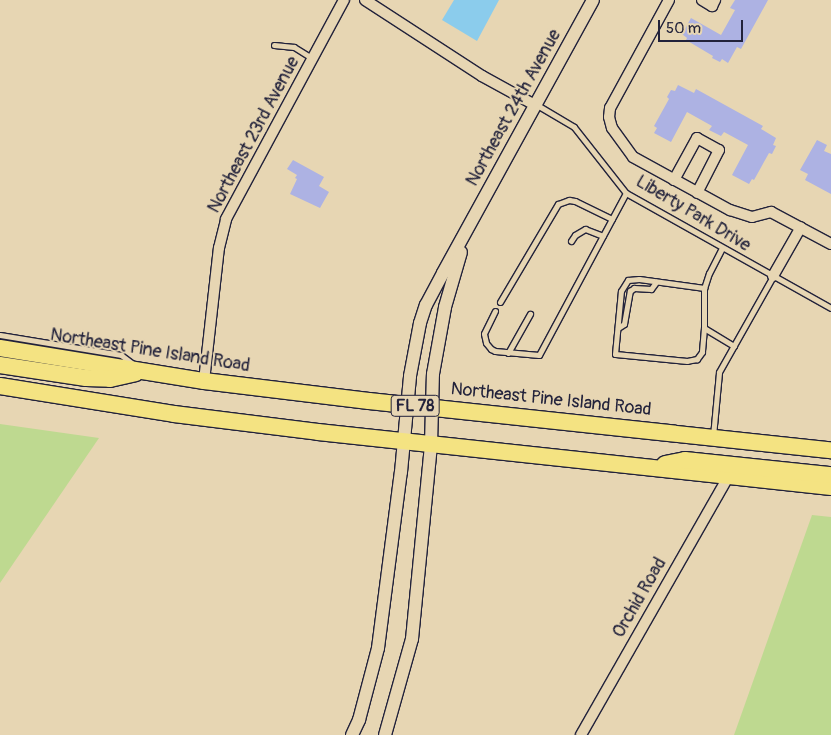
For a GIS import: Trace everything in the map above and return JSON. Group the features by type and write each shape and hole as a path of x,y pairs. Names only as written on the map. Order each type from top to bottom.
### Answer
{"main road":[{"name":"Northeast Pine Island Road","path":"0,348 204,381 433,408 831,450"},
{"path":"0,365 110,379 142,371"},
{"name":"FL 78","path":"0,386 174,414 404,442 831,487"},
{"path":"645,468 685,460 831,475"}],"street":[{"name":"Northeast 23rd Avenue","path":"204,381 219,248 226,219 344,0"},
{"path":"365,0 482,76 535,105"},
{"name":"Northeast 24th Avenue","path":"352,735 359,720 378,648 387,588 416,340 423,314 593,0"},
{"path":"669,0 610,108 609,117 612,128 633,157 697,193 730,210 752,217 771,212 831,244"},
{"path":"702,0 712,6 715,0"},
{"path":"674,180 697,138 719,150 697,193"},
{"path":"773,276 800,227"},
{"name":"Northeast 24th Avenue","path":"385,735 412,639 431,444 433,374 445,307 466,233"},
{"name":"Orchid Road","path":"581,735 729,476"}],"lane":[{"path":"274,45 294,47 313,59"},
{"name":"Liberty Park Drive","path":"535,105 574,127 626,193 831,308"},
{"path":"495,311 484,334 486,343 495,351 539,355 626,193"},
{"path":"500,302 558,204 575,200 612,219"},
{"path":"571,241 585,229 603,236"},
{"path":"704,288 639,279 628,280 621,291 615,354 687,361 697,359 702,352 704,288 709,273 722,248"},
{"path":"713,437 719,372 773,276"},
{"path":"618,328 624,324 630,291 634,288 651,289 656,282"},
{"path":"508,353 530,314"},
{"path":"704,328 734,346"},
{"path":"0,335 121,355 142,371"}],"green space":[{"path":"0,424 99,438 0,583"},
{"path":"812,515 831,517 831,735 734,735"}],"water":[{"path":"454,0 499,0 477,41 442,20"}],"building":[{"path":"735,0 768,0 741,49 737,47 728,63 722,59 720,62 686,40 687,38 682,34 691,18 721,35 735,10 730,8"},
{"path":"678,85 694,93 696,89 763,126 761,129 776,138 773,145 776,146 772,154 769,153 754,180 752,179 749,184 732,175 748,145 724,132 721,136 709,130 712,126 687,112 671,142 654,133 657,128 654,126 669,99 667,97 671,90 675,91"},
{"path":"817,140 827,145 824,151 831,154 831,194 805,180 808,174 800,170"},
{"path":"293,160 324,177 319,186 329,192 320,208 290,194 297,179 295,178 297,175 287,169"}]}
